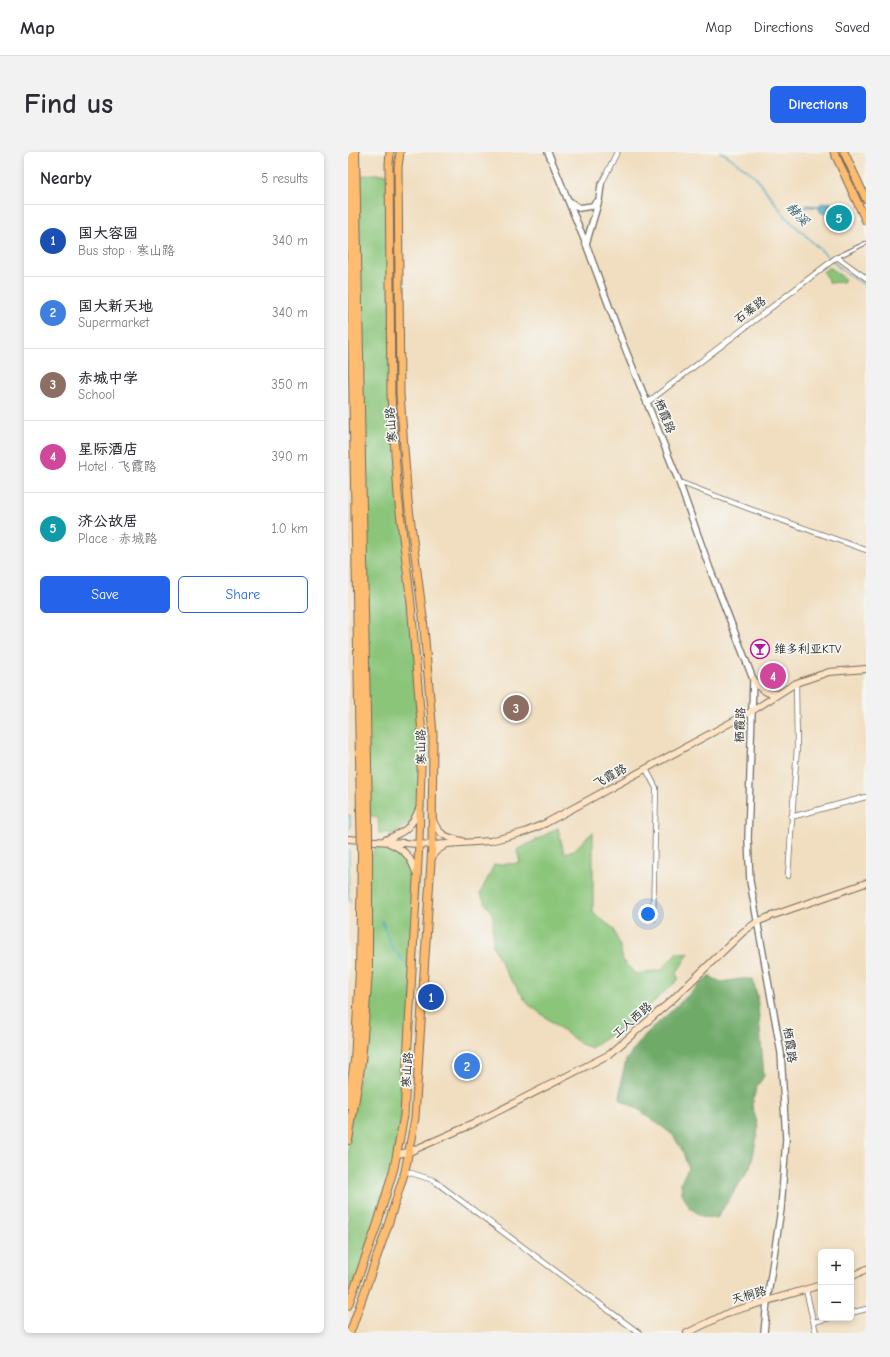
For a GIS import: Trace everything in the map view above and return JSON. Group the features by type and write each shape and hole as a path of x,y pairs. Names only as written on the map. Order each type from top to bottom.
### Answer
{"highway":[{"path":"349,152 365,815"},
{"path":"348,1140 361,1062 367,980 355,152"},
{"path":"348,1105 355,1061 365,855"}],"main road":[{"name":"寒山路","path":"348,1306 377,1225 397,1154 404,1116 420,843 422,734 411,604 398,495 391,396 390,152"},
{"name":"寒山路","path":"350,1333 387,1228 405,1171 415,1118 432,860 432,734 423,617 408,501 400,394 398,174 400,152"},
{"path":"834,152 866,221"},
{"path":"844,152 866,199"},
{"name":"飞霞路","path":"348,839 447,844 490,841 525,832 546,823 752,711 796,683 829,672 866,669"},
{"path":"753,679 759,688 768,694 778,694"},
{"path":"382,841 407,830 421,806"},
{"path":"432,818 440,833 451,838 470,843"},
{"path":"382,841 400,847 412,859 418,877"},
{"path":"432,860 435,852 447,844"},
{"name":"工人西路","path":"397,1154 409,1152 473,1124 610,1054 673,999 743,932 758,922 771,916 866,882"},
{"path":"854,1275 866,1269"},
{"name":"天桐路","path":"687,1333 730,1312 818,1286"}],"street":[{"name":"栖霞路","path":"548,152 586,244 622,341 648,402 679,482 710,569 753,679 748,839 750,881 781,1053 786,1139 781,1210 767,1301 764,1333"},
{"path":"586,244 599,200 601,185 617,152"},
{"path":"568,200 579,208 592,206 599,200"},
{"path":"866,243 837,256 866,278"},
{"name":"石寨路","path":"648,402 837,256"},
{"path":"679,482 866,550"},
{"path":"788,876 797,748 796,683"},
{"path":"646,769 656,788 653,918"},
{"path":"791,817 866,797"},
{"path":"405,1171 433,1180 639,1333"},
{"path":"806,1290 816,1333"},
{"path":"854,1312 866,1309"},
{"path":"814,1322 818,1321"}],"green space":[{"path":"373,174 389,174 391,396 417,670 421,805 415,818 394,836 389,833 379,833 378,818 368,815 356,177"},
{"path":"829,267 845,279 843,282 830,283 823,272"},
{"path":"558,828 564,853 574,850 593,832 593,913 613,928 620,946 623,961 636,974 661,970 676,953 689,953 676,974 679,979 633,1020 591,1048 581,1044 528,1004 505,971 493,946 493,915 480,894 494,865 520,863 517,850"},
{"path":"400,847 418,877 410,1032 397,1154 348,1306 348,1140 361,1062 368,856 373,855 374,848"},
{"path":"709,976 721,982 752,979 757,994 764,1076 756,1088 752,1106 758,1126 751,1166 717,1218 703,1217 690,1208 682,1193 681,1182 688,1168 683,1152 673,1135 641,1111 620,1099 622,1077 626,1060 645,1035"}],"water":[{"path":"823,202 830,202 835,209 838,208 840,212 839,214 828,218 821,213 818,207 804,208 807,205 818,206"}],"waterway":[{"name":"赭溪","path":"720,152 754,175 786,217 842,270 866,286"},
{"path":"348,815 350,816 350,828"},
{"path":"349,850 348,896 351,901"},
{"path":"382,921 392,948 406,963"}],"place":[{"name":"济公故居","path":"839,218"},
{"name":"维多利亚KTV","path":"760,649"},
{"name":"星际酒店","path":"773,676"},
{"name":"赤城中学","path":"516,708"},
{"name":"国大容园","path":"431,997"},
{"name":"国大新天地","path":"467,1066"}]}
